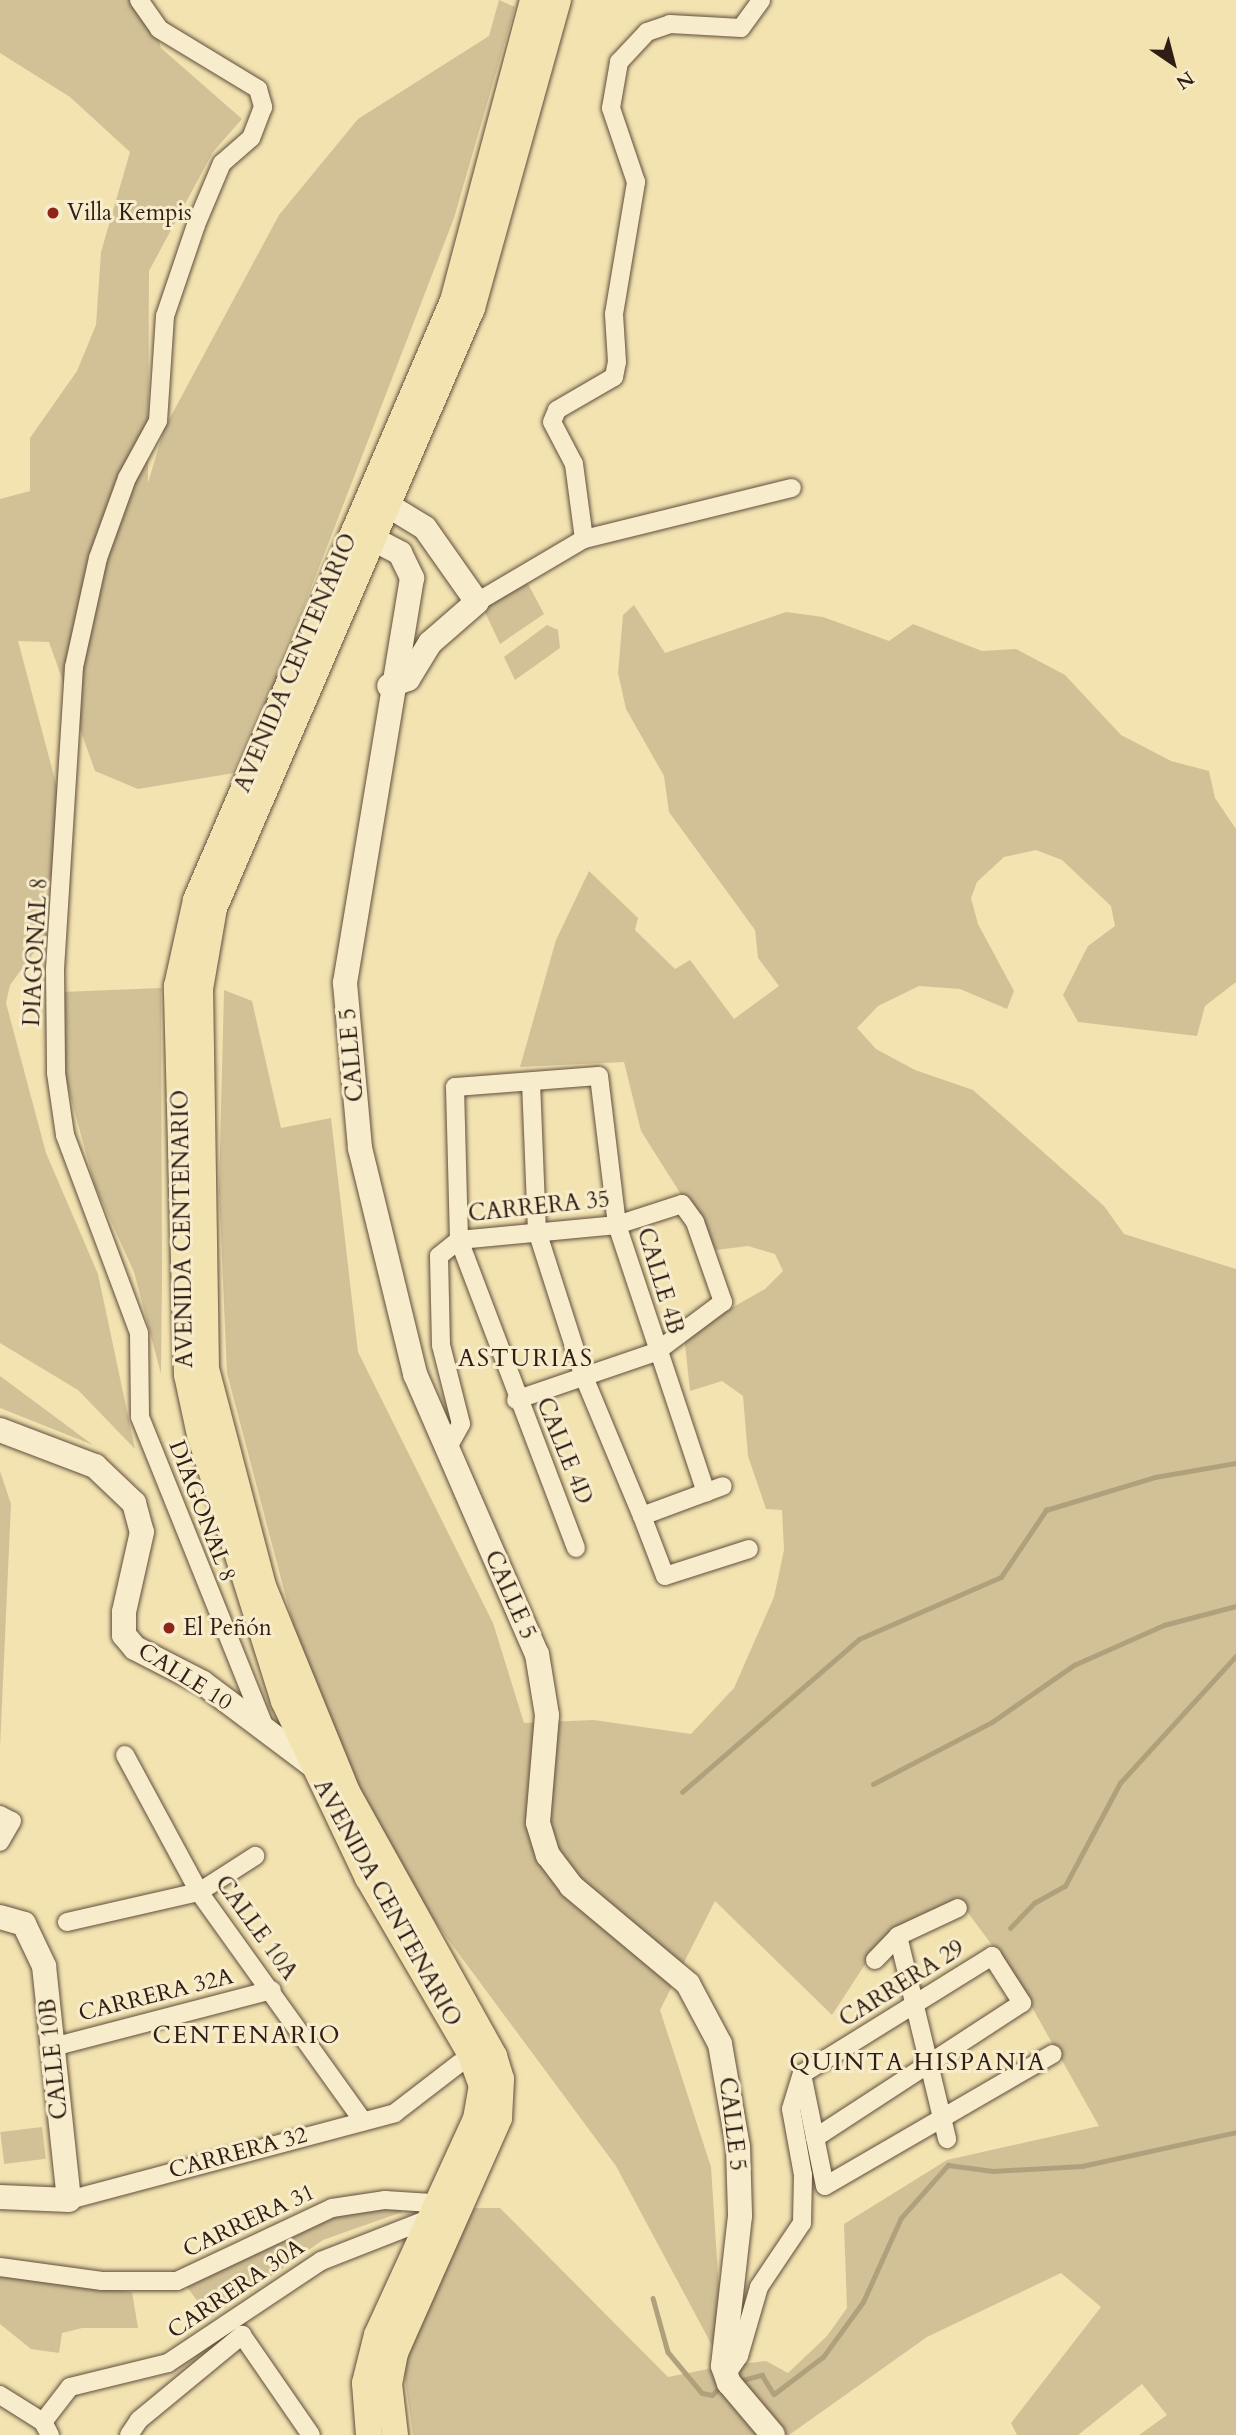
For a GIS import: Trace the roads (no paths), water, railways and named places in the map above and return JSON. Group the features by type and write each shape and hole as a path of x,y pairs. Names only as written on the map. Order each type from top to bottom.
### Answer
{"main road":[{"name":"AVENIDA CENTENARIO","path":"427,385 471,245 533,0"},
{"name":"AVENIDA CENTENARIO","path":"489,2115 480,2071 368,1878 312,1765 243,1584 187,1375 177,998 196,900 492,246 558,0"},
{"name":"AVENIDA CENTENARIO","path":"363,532 214,908 199,1014 206,1369 263,1586 347,1792 494,2056 501,2079 489,2115 370,2356 369,2435"},
{"name":"AVENIDA CENTENARIO","path":"395,2435 389,2384 395,2353 441,2209"}],"street":[{"name":"DIAGONAL 8","path":"139,0 159,29 258,89 263,107 251,138 222,163 165,316 158,421 127,478 98,558 74,667 55,968 56,1073 65,1135 139,1333 140,1417 266,1732"},
{"path":"583,540 574,464 552,422 557,410 614,377 617,362 614,314 636,182 615,131 610,87 619,62 647,32 685,23 741,28 761,0"},
{"path":"389,687 408,679 430,643 477,602 583,540 792,488"},
{"path":"378,498 425,528 477,602"},
{"name":"CALLE 5","path":"363,532 400,553 412,578 389,687 345,983 360,1148 406,1346 446,1451 537,1654 547,1715 538,1823 548,1855 571,1886 688,1984 720,2044 738,2147 726,2375"},
{"name":"CALLE 4B","path":"531,1082 599,1076 617,1225 656,1352 715,1489 641,1514"},
{"path":"531,1082 537,1231 584,1377 665,1576 749,1549"},
{"name":"CALLE 4D","path":"531,1082 455,1087 459,1240 516,1400 576,1548"},
{"name":"CARRERA 35","path":"446,1451 461,1424 441,1345 435,1263 459,1240 617,1225 682,1204 695,1222 723,1302 656,1352"},
{"path":"516,1400 656,1352"},
{"name":"CALLE 10","path":"0,1430 71,1454 116,1480 134,1503 142,1532 124,1635 266,1732 347,1792"},
{"name":"CALLE 10A","path":"125,1755 199,1892 272,1990 363,2121"},
{"path":"0,1842 6,1818"},
{"path":"66,1922 199,1892 255,1856"},
{"name":"CARRERA 29","path":"875,1960 898,1936 958,1908"},
{"name":"CALLE 10B","path":"0,1917 24,1924 44,1966 69,2200"},
{"path":"898,1936 947,2139"},
{"name":"CARRERA 29","path":"802,2074 914,2007 992,1956 1022,2003 930,2067"},
{"name":"CARRERA 32A","path":"53,2047 272,1990"},
{"path":"802,2074 825,2186 943,2121 1053,2054"},
{"name":"CARRERA 32","path":"0,2197 69,2200 395,2113 460,2063"},
{"path":"815,2138 930,2067"},
{"path":"773,2435 726,2375 739,2356 759,2287 802,2223 803,2175 791,2109 802,2074"},
{"name":"CARRERA 31","path":"0,2267 124,2283 177,2281 332,2208 385,2200 441,2209"},
{"name":"CARRERA 30A","path":"47,2429 70,2387 168,2363 321,2261 441,2209"},
{"path":"129,2435 242,2335 311,2435"},
{"path":"0,2395 47,2429"}],"waterway":[{"path":"682,1792 859,1639 1001,1577 1046,1510 1155,1477 1236,1463"},
{"path":"873,1784 992,1722 1074,1665 1164,1625 1236,1606"},
{"path":"1010,1928 1034,1903 1065,1886 1120,1783 1236,1656"},
{"path":"739,2381 762,2375 774,2394 823,2357 863,2302 901,2218 948,2165 993,2171 1082,2166 1236,2132"},
{"path":"653,2298 668,2352 702,2393 712,2395 721,2386"}],"place":[{"name":"Villa Kempis","path":"53,213"},
{"name":"El Peñón","path":"169,1628"}],"district":[{"name":"ASTURIAS","path":"526,1359"},
{"name":"CENTENARIO","path":"247,2036"},
{"name":"QUINTA HISPANIA","path":"918,2063"}]}
